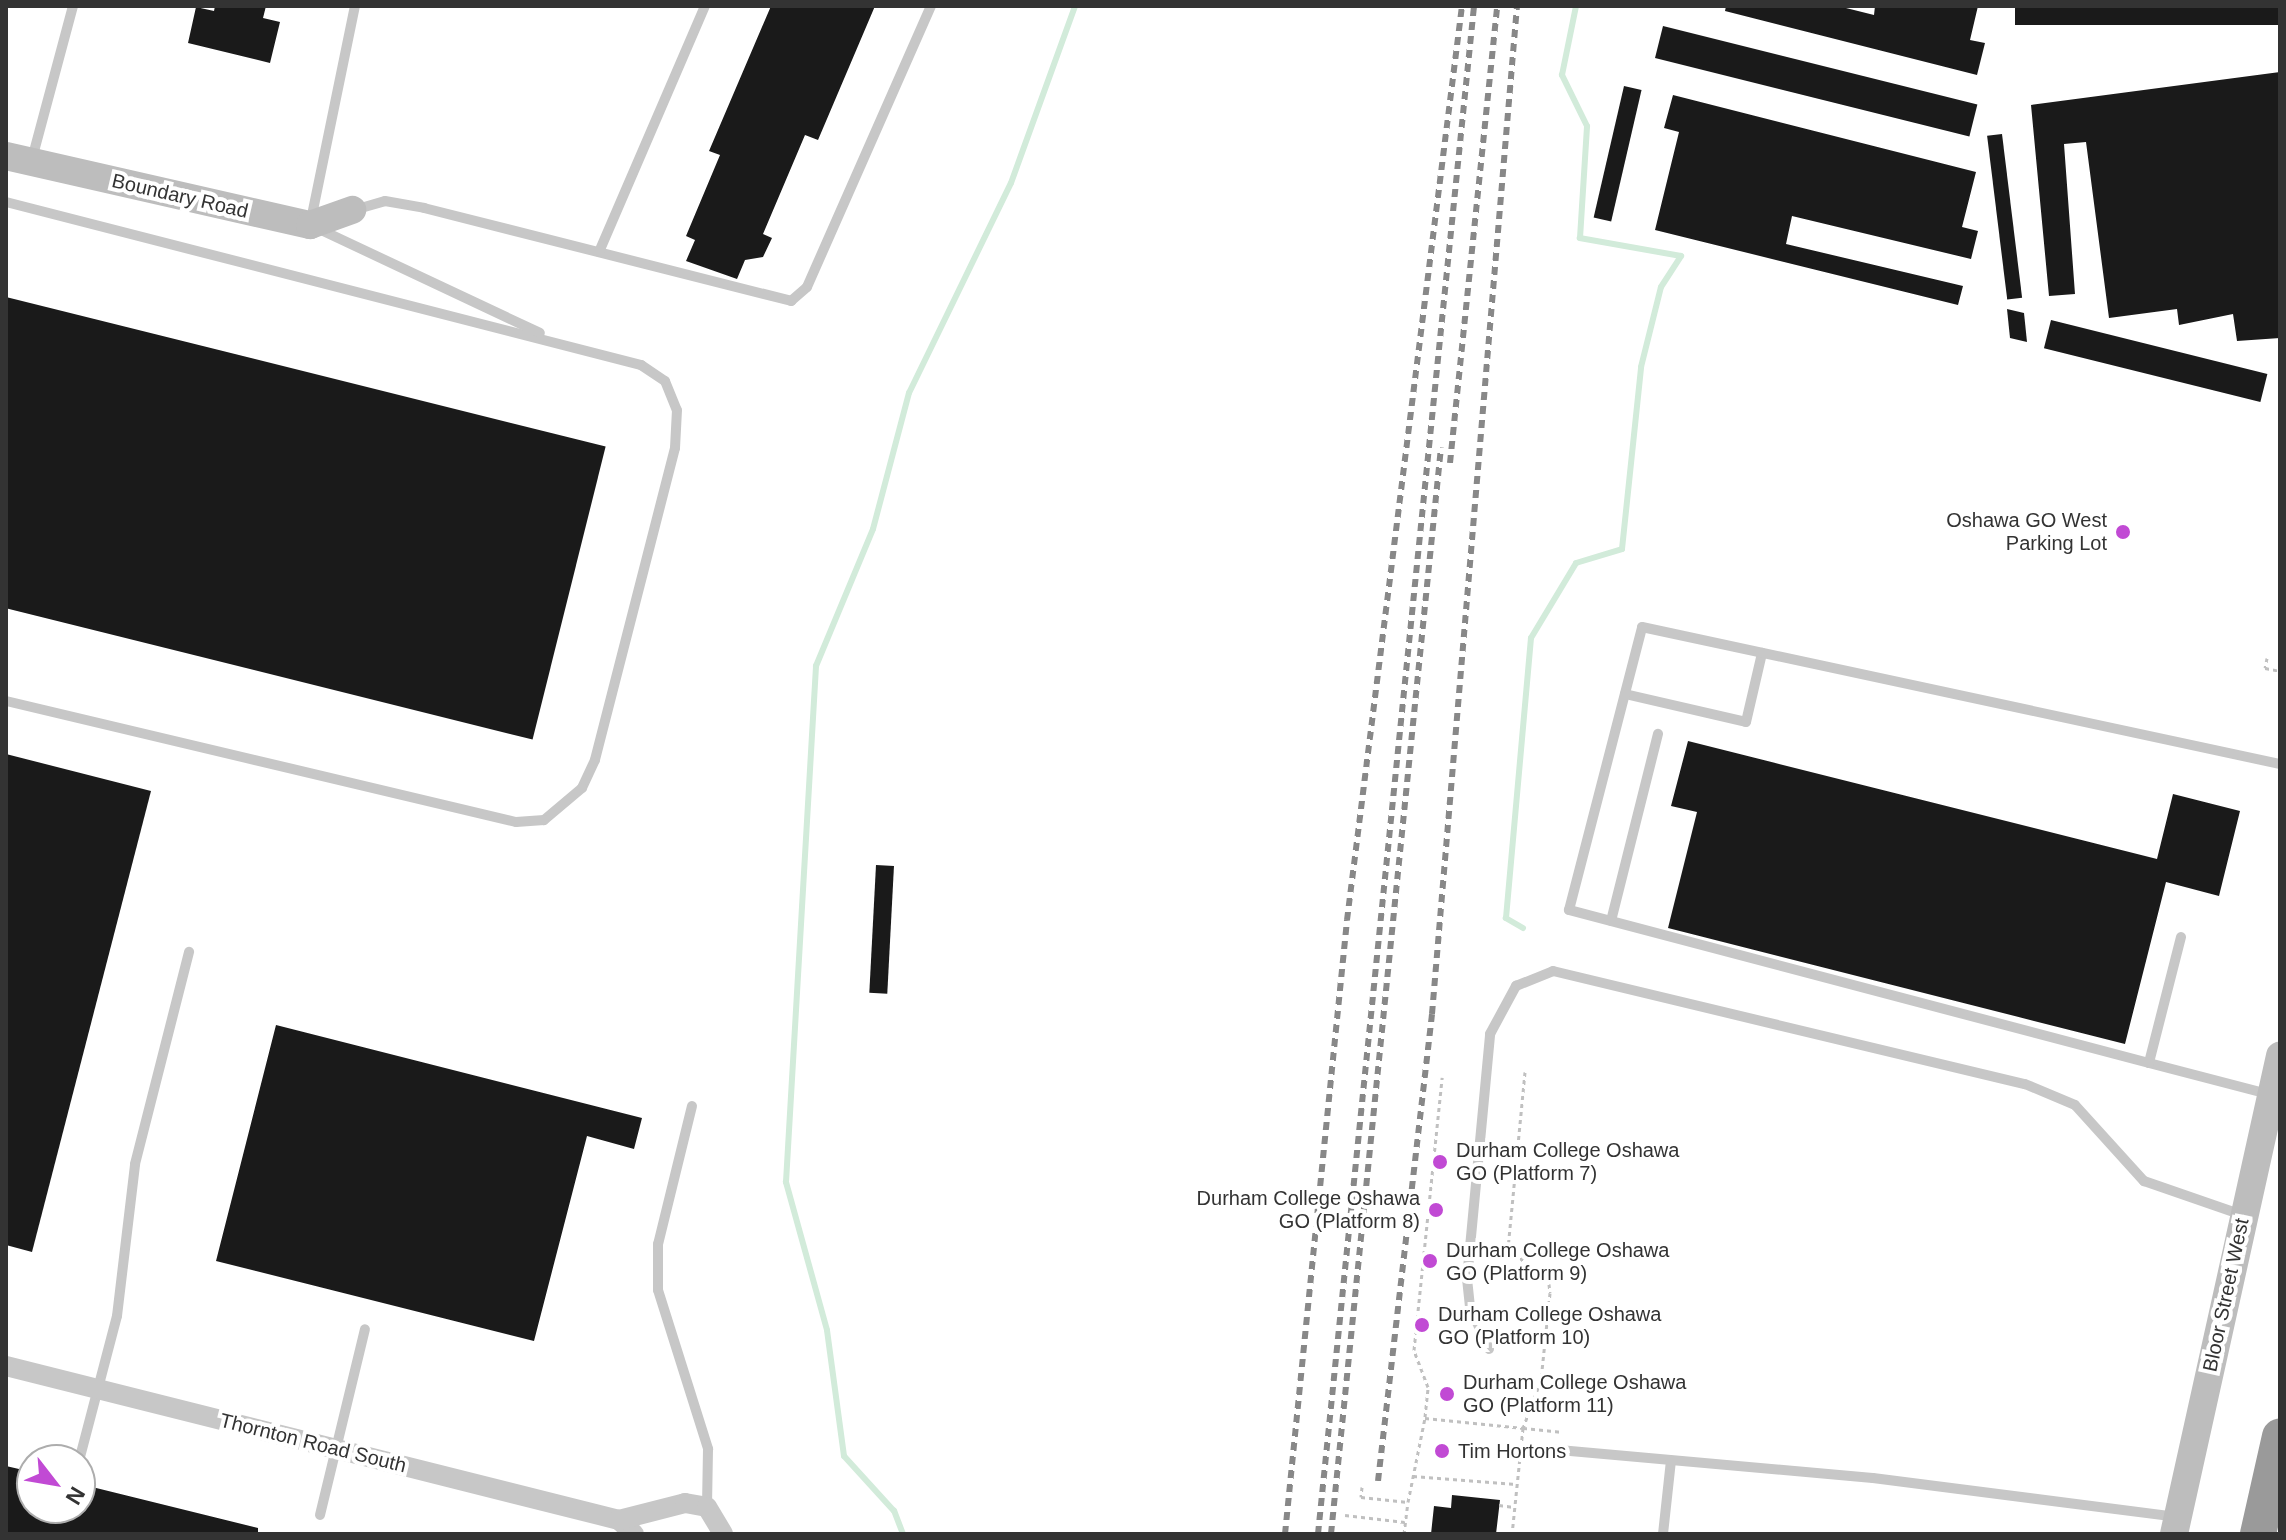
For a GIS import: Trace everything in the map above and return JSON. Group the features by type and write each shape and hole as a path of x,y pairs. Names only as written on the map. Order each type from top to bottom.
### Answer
{"highway":[{"path":"2258,1534 2280,1436"}],"main road":[{"name":"Boundary Road","path":"19,158 310,225"},
{"path":"310,225 352,210"},
{"name":"Bloor Street West","path":"2176,1526 2242,1215 2280,1056"}],"street":[{"name":"Thornton Road South","path":"6,1366 627,1527 685,1503 707,1507"},
{"path":"707,1507 723,1534"}],"lane":[{"path":"19,158 73,6"},
{"path":"355,6 310,225 383,254 559,343"},
{"path":"599,252 705,6"},
{"path":"352,210 385,201 791,301 807,287 931,6"},
{"path":"6,202 641,365 665,381 677,410 675,448 595,760 564,808 544,820 516,822 6,701"},
{"path":"2271,1095 1569,910 1642,627 2280,764"},
{"path":"1625,694 1746,722 1762,653"},
{"path":"1611,921 1658,734"},
{"path":"2149,1063 2181,937"},
{"path":"84,1444 117,1316 135,1164 189,952"},
{"path":"1489,1349 1470,1307 1467,1279 1487,1049 1516,986 1553,971 2025,1084 2075,1105 2144,1181 2242,1215"},
{"path":"692,1106 658,1244 658,1290 708,1449 707,1507"},
{"path":"320,1515 365,1329"},
{"path":"1548,1449 1671,1460 2176,1526"},
{"path":"1663,1534 1671,1460"}],"path":[{"path":"2267,658 2265,668 2280,671"},
{"path":"1512,1534 1523,1428 1541,1380 1550,1293 1549,1284 1508,1247 1525,1072"},
{"path":"1404,1534 1428,1387 1414,1350 1442,1077"},
{"path":"1425,1418 1563,1432"},
{"path":"1413,1476 1516,1484"},
{"path":"1362,1487 1361,1497 1408,1502"},
{"path":"1499,1505 1514,1507"},
{"path":"1345,1515 1405,1522"}],"building":[{"path":"215,6 266,6 263,18 280,22 270,63 188,43 196,7 214,11"},
{"path":"771,6 875,6 818,140 805,135 763,234 772,238 763,257 745,260 737,279 686,261 695,240 686,236 720,155 709,151"},
{"path":"1726,6 1838,6 1874,15 1875,6 1978,6 1970,40 1985,43 1977,75 1725,11"},
{"path":"2015,8 2280,8 2280,25 2015,25"},
{"path":"1663,26 1977,104 1969,136 1655,58"},
{"path":"2280,72 2280,338 2237,341 2233,314 2179,325 2177,309 2109,318 2086,142 2064,144 2075,294 2049,296 2031,105"},
{"path":"1624,86 1642,90 1611,222 1594,218"},
{"path":"1673,95 1976,172 1962,227 1978,231 1971,259 1792,216 1786,244 1963,286 1958,305 1655,230 1679,132 1664,128"},
{"path":"2002,134 2022,298 2007,300 1987,136"},
{"path":"6,297 606,447 533,740 6,608"},
{"path":"2007,309 2024,313 2027,342 2010,338"},
{"path":"2051,320 2267,374 2260,402 2044,348"},
{"path":"1688,741 2157,859 2173,794 2240,811 2219,896 2166,882 2125,1044 1668,928 1697,812 1671,806"},
{"path":"6,754 151,791 32,1252 6,1245"},
{"path":"876,865 894,866 887,994 869,993"},
{"path":"276,1025 642,1118 634,1149 587,1136 534,1341 216,1261"},
{"path":"6,1466 16,1468 16,1524 96,1524 96,1488 258,1528 258,1534 6,1534"},
{"path":"1452,1495 1500,1500 1496,1534 1431,1534 1434,1506 1451,1508"}],"waterway":[{"path":"903,1534 894,1511 844,1456 827,1330 786,1182 816,666 873,529 909,393 1011,183 1075,6"},
{"path":"1523,928 1506,918 1531,638 1576,563 1622,549 1641,367 1661,287 1681,256 1580,238 1587,126 1562,75 1576,6"}],"railway":[{"path":"1285,1534 1347,920 1462,6"},
{"path":"1318,1534 1474,6"},
{"path":"1450,463 1497,6"},
{"path":"1378,1481 1432,1014 1517,6"},
{"path":"1331,1534 1441,448"}],"place":[{"name":"Oshawa GO West Parking Lot","path":"2123,532"},
{"name":"Durham College Oshawa GO (Platform 7)","path":"1440,1162"},
{"name":"Durham College Oshawa GO (Platform 8)","path":"1436,1210"},
{"name":"Durham College Oshawa GO (Platform 9)","path":"1430,1261"},
{"name":"Durham College Oshawa GO (Platform 10)","path":"1422,1325"},
{"name":"Durham College Oshawa GO (Platform 11)","path":"1447,1394"},
{"name":"Tim Hortons","path":"1442,1451"}]}
